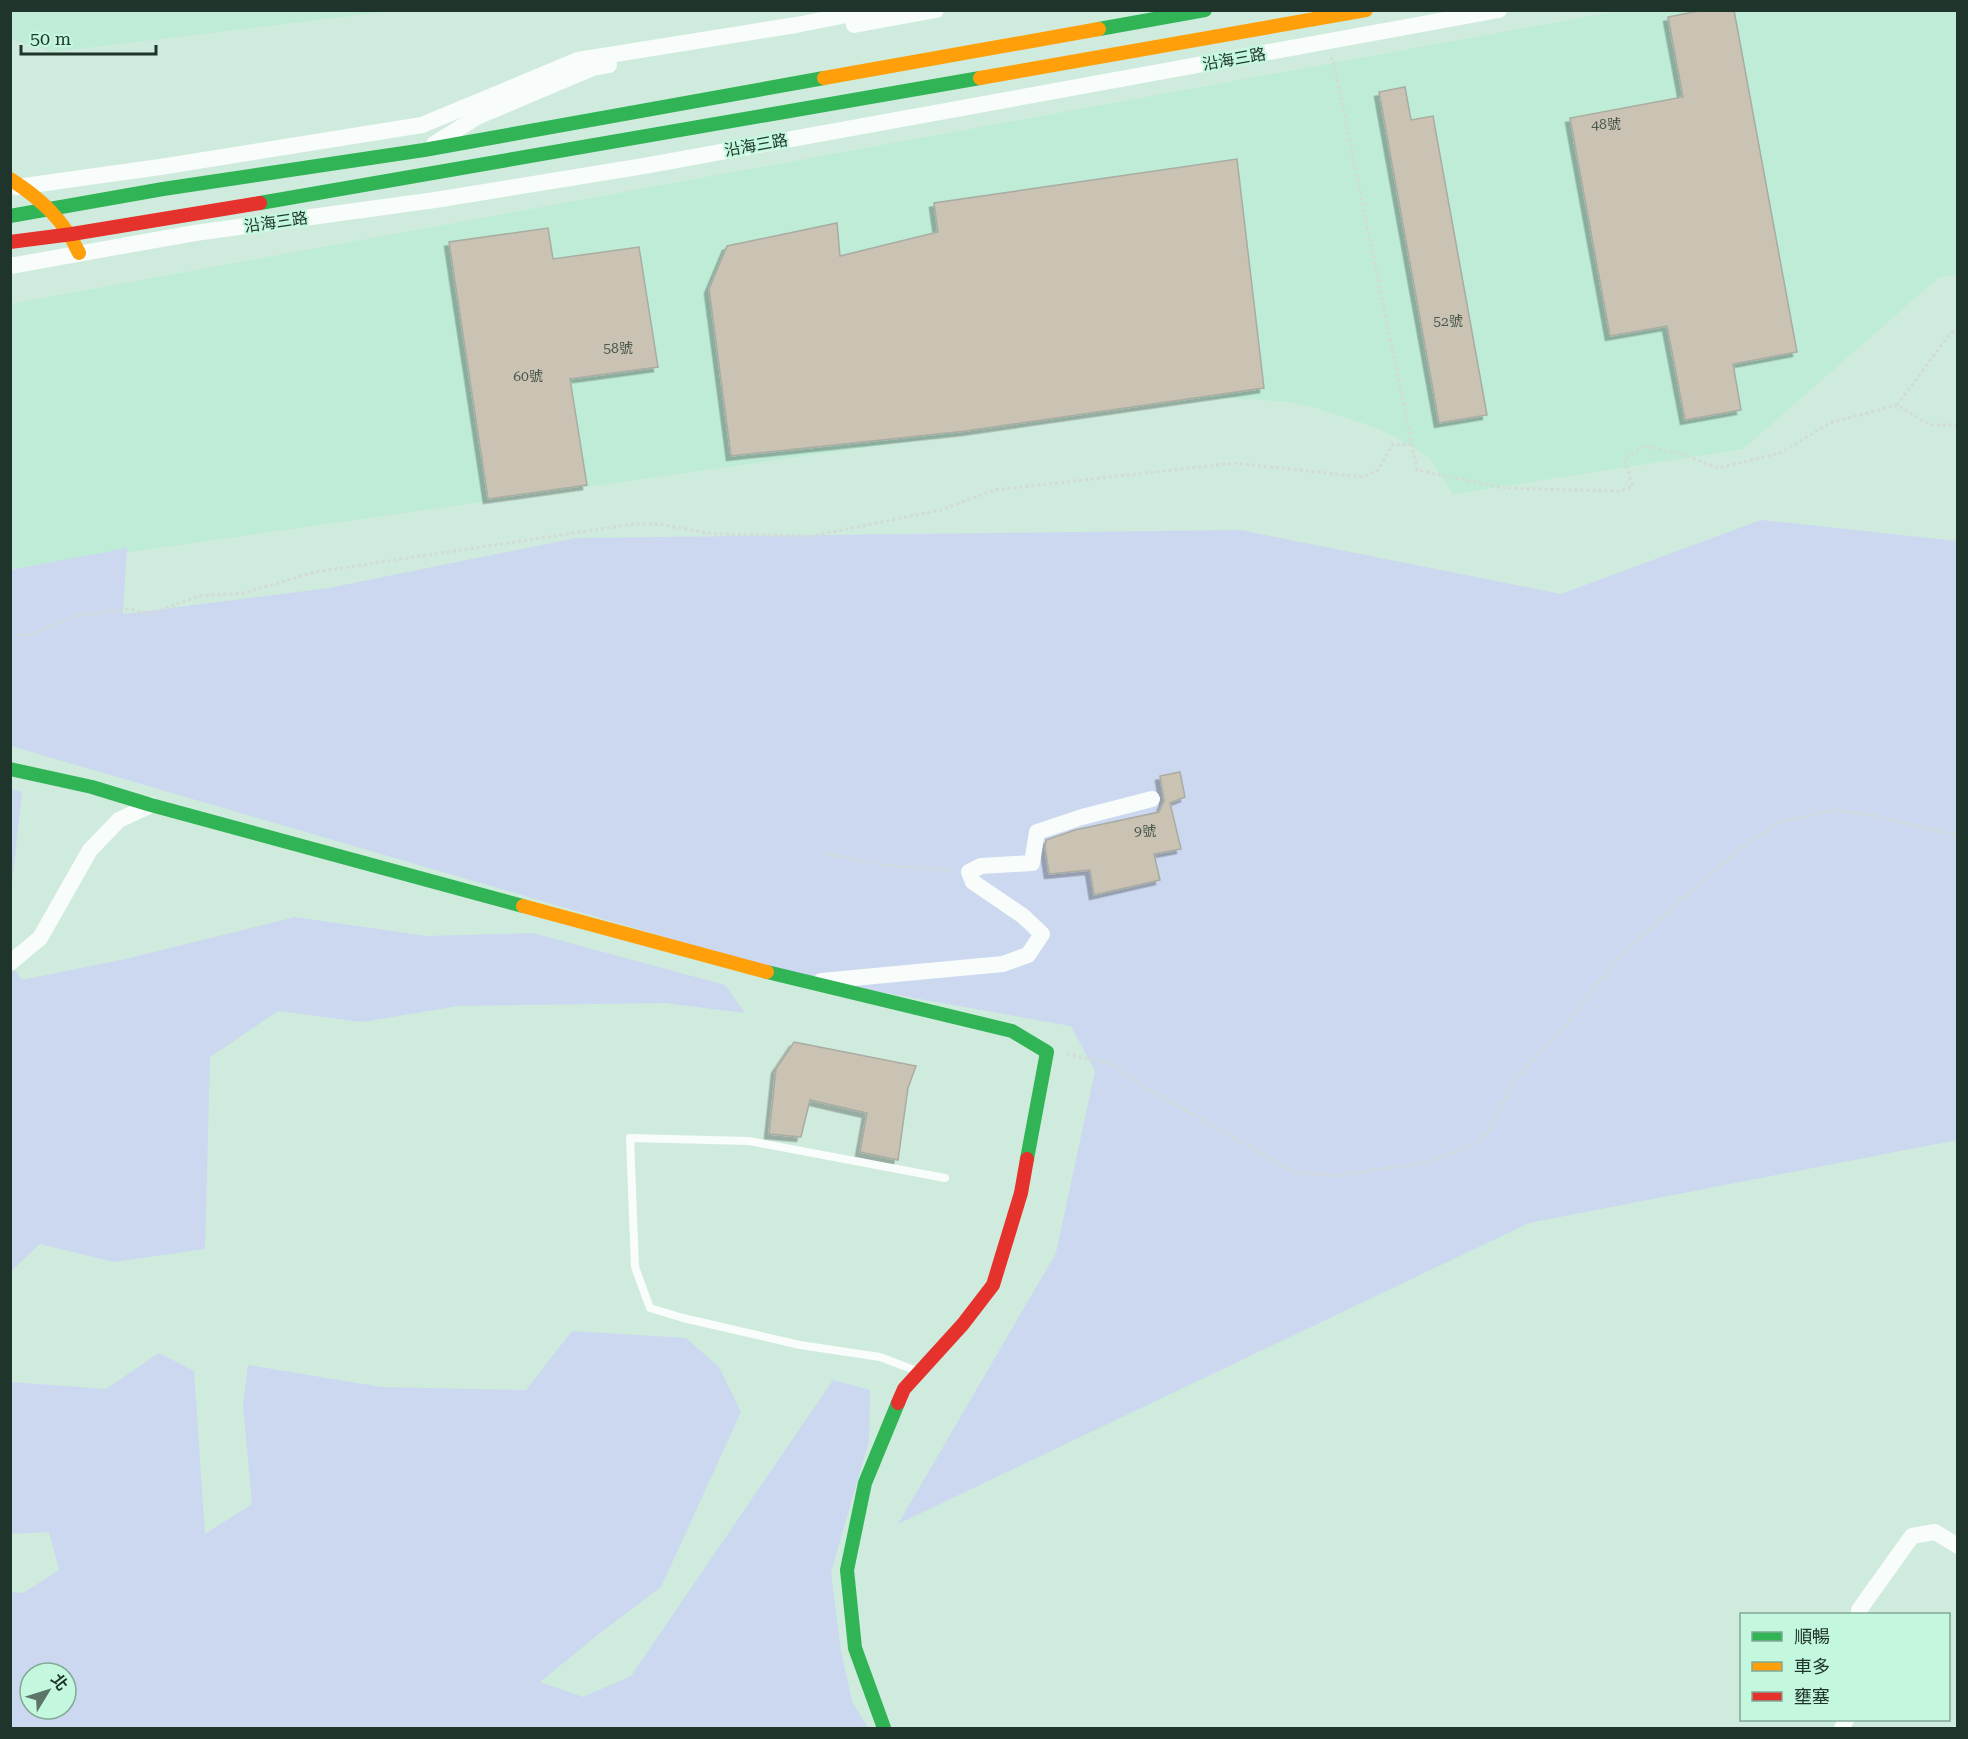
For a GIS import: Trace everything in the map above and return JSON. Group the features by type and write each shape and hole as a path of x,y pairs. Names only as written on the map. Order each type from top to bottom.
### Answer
{"main road":[{"path":"10,216 163,189 424,150 1205,10"},
{"name":"沿海三路","path":"10,242 72,234 430,175 1302,16 1366,10"},
{"path":"14,184 52,210 72,234 79,252"},
{"path":"10,216 44,237 79,252"},
{"path":"10,769 92,787 805,982 1012,1031 1047,1052 1021,1193 993,1285 963,1324 904,1389 865,1483 847,1570 855,1648 884,1728"}],"street":[{"path":"14,184 160,167 422,125 578,60 796,25 872,10"},
{"path":"435,200 424,150 477,117 593,68 936,10"},
{"name":"沿海三路","path":"10,266 195,233 435,200 644,166 1498,10"},
{"path":"1302,16 1308,45"},
{"path":"805,982 1003,964 1028,955 1042,934 1023,916 973,882 969,872 981,866 1032,863 1037,832 1152,799"},
{"path":"10,963 40,938 90,850 119,820 151,805"},
{"path":"1859,1613 1912,1536 1935,1532 1958,1546"}],"lane":[{"path":"920,1372 880,1357 800,1345 683,1318 650,1308 635,1267 630,1138 749,1141 945,1178"}],"path":[{"path":"1308,45 1333,59 1410,445 1417,470 1504,488 1619,491 1633,486 1624,459 1644,446 1682,454 1718,468 1780,453 1830,423 1897,405 1949,335 1958,328"},
{"path":"1897,405 1930,425 1958,425"},
{"path":"10,633 27,636 75,616 130,609 150,614 199,596 244,593 315,572 634,524 659,524 713,534 812,536 941,510 994,490 1235,463 1362,477 1378,470 1393,444 1410,445"},
{"path":"1047,1052 1078,1056 1112,1065 1146,1088 1294,1172 1334,1176 1431,1162 1480,1141 1491,1128 1514,1080 1561,1030 1616,961 1713,872 1777,823 1834,810 1872,815 1958,836"},
{"path":"826,854 884,866 969,872"}],"shaded area":[{"path":"10,11 392,11 53,52 11,39"},
{"path":"1618,11 1957,11 1957,274 1938,278 1743,449 1453,494 1429,457 1388,433 1366,424 1289,402 1233,398 1204,399 11,569 10,304"},
{"path":"1761,520 1957,541 1957,1140 1529,1223 898,1524 1056,1253 1095,1071 1071,1026 869,990 782,971 11,746 10,570 127,548 123,614 329,588 576,538 1240,530 1561,594"},
{"path":"10,789 22,792 11,893"},
{"path":"295,917 426,936 533,933 725,985 745,1013 665,1003 458,1006 362,1022 278,1011 210,1057 205,1249 114,1262 40,1244 11,1271 10,963 22,980 130,958"},
{"path":"572,1331 686,1338 719,1367 741,1412 661,1587 540,1682 583,1697 631,1676 833,1380 870,1390 869,1441 831,1572 841,1651 852,1701 868,1728 11,1728 11,1592 23,1593 59,1570 49,1532 11,1534 11,1382 106,1389 159,1353 194,1371 205,1534 252,1504 243,1405 248,1365 381,1387 526,1390"}],"building":[{"path":"1703,10 1734,10 1797,352 1733,364 1741,410 1685,420 1667,326 1610,336 1570,118 1683,97 1668,17"},
{"path":"1405,87 1411,120 1433,116 1487,415 1439,423 1379,92"},
{"path":"1237,159 1264,388 966,431 731,456 709,289 727,246 837,223 840,256 938,232 934,203"},
{"path":"548,228 553,259 639,247 658,367 570,379 587,485 488,499 449,242"},
{"path":"1180,772 1185,797 1170,803 1181,849 1154,854 1160,880 1094,895 1090,870 1049,874 1046,840 1075,830 1159,812 1164,801 1160,776"},
{"path":"794,1042 916,1066 908,1088 898,1160 860,1152 867,1113 810,1100 801,1137 769,1134 776,1069"}],"traffic: fast":[{"path":"1099,29 1205,10"},
{"path":"10,216 163,189 424,150 824,78"},
{"path":"260,203 980,78"},
{"path":"10,769 92,787 523,906"},
{"path":"767,972 1012,1031 1047,1052 1027,1159"},
{"path":"884,1728 855,1648 847,1570 865,1483 898,1403"}],"traffic: slow":[{"path":"980,78 1366,10"},
{"path":"824,78 1099,29"},
{"path":"10,179 50,211 66,230 79,253"},
{"path":"523,906 767,972"}],"traffic: jam":[{"path":"10,242 260,203"},
{"path":"898,1403 904,1389 963,1324 993,1285 1021,1193 1027,1159"}]}
